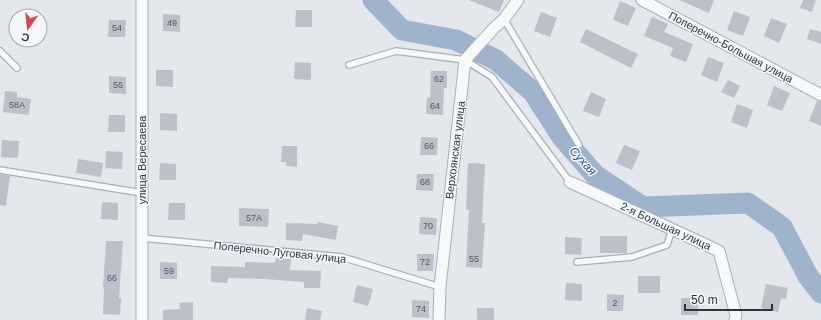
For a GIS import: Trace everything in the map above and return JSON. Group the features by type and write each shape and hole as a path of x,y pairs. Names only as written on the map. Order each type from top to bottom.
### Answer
{"street":[{"name":"улица Вересаева","path":"142,0 142,320"},
{"path":"466,60 494,28 504,19 518,0"},
{"name":"Поперечно-Большая улица","path":"642,0 821,95"},
{"name":"Верхоянская улица","path":"440,320 440,287 466,60"},
{"name":"2-я Большая улица","path":"570,182 719,251 736,315 735,320"}],"lane":[{"path":"504,19 580,145"},
{"path":"349,65 396,50 466,60 492,78 570,182"},
{"path":"0,51 16,68"},
{"path":"0,170 142,193"},
{"path":"577,262 632,257 639,255 667,245 672,229"},
{"name":"Поперечно-Луговая улица","path":"142,238 342,257 440,287"}],"building":[{"path":"469,0 504,0 499,12"},
{"path":"679,0 714,0 709,13"},
{"path":"803,0 816,0 812,12 800,8"},
{"path":"620,1 636,8 628,26 613,20"},
{"path":"296,10 312,10 312,27 295,27"},
{"path":"734,11 750,17 743,36 727,30"},
{"path":"541,12 557,18 550,37 534,31"},
{"path":"163,14 180,15 180,32 163,31"},
{"path":"652,17 668,24 664,32 693,44 686,62 670,56 673,48 644,36"},
{"path":"771,18 787,24 779,43 764,36"},
{"path":"109,20 126,20 125,37 108,37"},
{"path":"586,29 638,54 631,68 580,42"},
{"path":"810,29 821,32 821,44 807,39"},
{"path":"708,57 724,63 717,82 701,75"},
{"path":"295,62 311,63 311,80 294,79"},
{"path":"156,70 173,70 173,87 156,86"},
{"path":"431,71 447,71 447,88 444,88 443,115 426,114 427,97 430,98"},
{"path":"109,76 126,77 126,94 109,93"},
{"path":"728,80 740,86 734,98 721,92"},
{"path":"774,86 790,93 782,111 767,105"},
{"path":"5,91 17,92 17,97 31,99 29,115 3,112"},
{"path":"591,92 606,99 599,117 583,111"},
{"path":"817,101 821,102 821,126 809,121"},
{"path":"737,104 753,110 747,128 731,122"},
{"path":"160,113 177,114 177,131 160,130"},
{"path":"109,115 125,115 125,132 108,132"},
{"path":"421,137 438,138 437,155 420,155"},
{"path":"2,140 19,141 18,158 1,157"},
{"path":"624,145 640,151 632,170 616,163"},
{"path":"282,146 297,146 297,167 286,166 286,162 281,162"},
{"path":"106,151 123,152 122,169 105,168"},
{"path":"78,159 103,163 101,177 76,173"},
{"path":"160,163 176,164 176,180 159,180"},
{"path":"468,163 485,164 482,223 485,223 482,268 466,267 469,210 466,210"},
{"path":"0,174 10,176 6,206 0,205"},
{"path":"417,174 434,174 433,191 416,190"},
{"path":"102,202 118,203 118,220 101,219"},
{"path":"169,203 185,203 185,220 168,220"},
{"path":"239,208 269,209 268,227 239,226"},
{"path":"420,217 437,218 436,235 419,234"},
{"path":"318,222 338,226 336,240 303,234 302,241 286,240 286,223 317,224"},
{"path":"600,236 627,236 627,253 600,253"},
{"path":"565,237 582,238 581,255 565,254"},
{"path":"106,241 123,241 119,298 121,298 120,315 103,314"},
{"path":"417,254 434,254 433,271 417,271"},
{"path":"276,258 291,259 290,270 321,271 320,288 304,288 304,282 265,279 228,278 227,283 211,282 211,266 245,267 245,262 275,263"},
{"path":"160,262 177,263 177,279 160,279"},
{"path":"638,276 660,276 660,293 638,293"},
{"path":"566,283 582,284 582,301 565,300"},
{"path":"766,284 788,288 786,299 781,298 778,312 761,308"},
{"path":"357,285 373,289 368,306 353,302"},
{"path":"607,294 624,295 623,311 607,311"},
{"path":"681,298 698,298 698,315 681,315"},
{"path":"412,300 429,301 429,318 412,317"},
{"path":"193,302 193,320 163,320 163,310 180,309 179,303"},
{"path":"307,308 322,311 320,320 305,320"},
{"path":"477,308 494,308 494,320 477,320"}],"waterway":[{"name":"Сухая","path":"373,0 402,30 456,40 496,60 533,92 562,137 595,175 643,207 748,203 782,227 808,276 821,293"}]}
